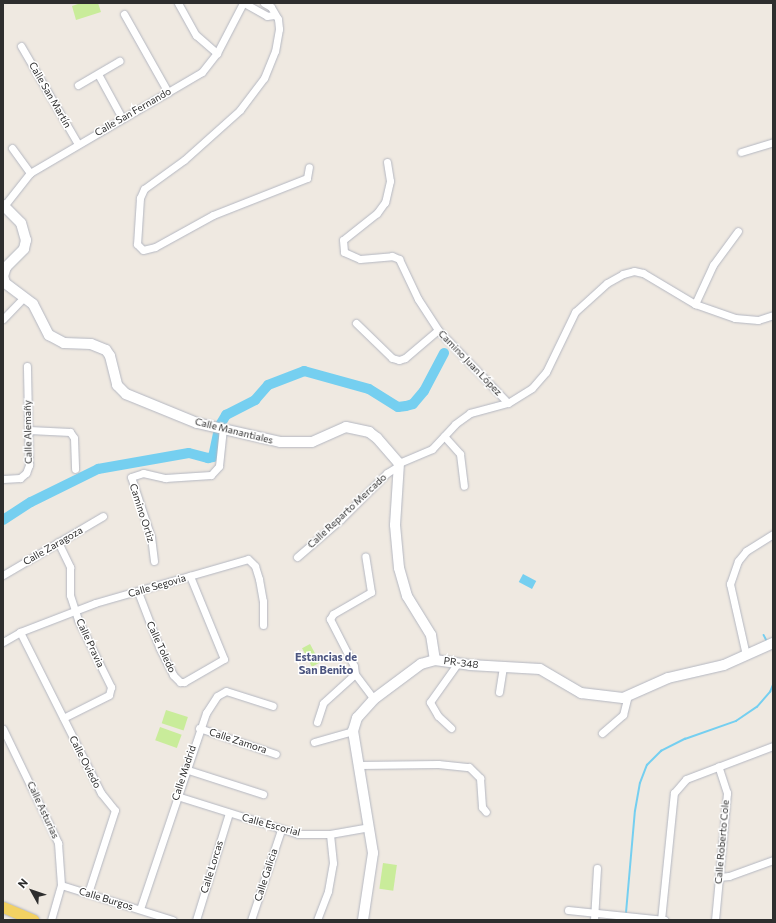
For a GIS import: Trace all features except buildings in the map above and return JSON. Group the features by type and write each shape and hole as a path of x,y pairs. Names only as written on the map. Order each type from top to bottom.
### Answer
{"main road":[{"path":"3,907 33,920"}],"street":[{"path":"178,3 196,35 217,53"},
{"path":"244,3 267,16 274,15"},
{"name":"Calle San Fernando","path":"4,206 30,173 202,72 217,53 244,3"},
{"path":"264,3 271,7 279,23 278,40 264,78 240,110 184,160 144,189 140,198 137,244 143,250 155,247 213,215 307,178 309,168"},
{"path":"124,14 168,92"},
{"name":"Calle San Martín","path":"21,46 78,144"},
{"path":"78,85 119,61"},
{"path":"98,74 122,118"},
{"path":"740,152 773,142"},
{"path":"12,148 30,173"},
{"name":"Camino Juan López","path":"387,162 390,172 389,190 385,202 374,216 342,240 342,248 351,257 360,259 392,256 399,259 418,299 438,330 508,403"},
{"name":"Calle Manantiales","path":"4,206 21,223 26,240 24,249 6,267 4,280 7,286 33,304 46,332 54,339 64,343 96,345 106,350 110,356 117,385 122,392 197,423 223,430 297,443 312,442 334,432 354,427 369,432 377,438 399,465"},
{"path":"695,304 713,265 738,231"},
{"name":"Calle Reparto Mercado","path":"297,557 341,519 387,473 399,465 426,453 470,413 508,403 524,394 540,380 546,372 575,312 596,292 616,277 634,271 643,273 695,304 735,318 758,320 773,315"},
{"path":"3,319 24,297"},
{"path":"356,323 395,360 405,358 438,330"},
{"name":"Calle Alemañy","path":"3,479 20,478 28,470 29,430 27,366"},
{"path":"29,430 70,432 74,438 75,469"},
{"name":"Camino Ortiz","path":"154,561 151,537 131,477 143,473 165,478 211,475 220,466 223,430"},
{"path":"444,436 460,454 464,486"},
{"path":"399,465 395,525 399,568 407,596 431,635 435,660"},
{"name":"Calle Zaragoza","path":"3,575 103,516"},
{"path":"746,656 730,584 738,561 746,551 773,534"},
{"name":"Calle Pravia","path":"58,542 70,567 70,595 75,610 111,692 63,718"},
{"path":"365,556 371,592 333,614 330,619 354,666 355,674 374,699"},
{"name":"Calle Segovia","path":"3,642 20,632 75,610 244,560 251,561 255,566 261,592 263,625"},
{"name":"Calle Toledo","path":"138,592 160,649 173,674 180,682 184,682 224,659 190,576"},
{"name":"Calle Oviedo","path":"20,632 100,793 115,810 88,893"},
{"name":"PR-348","path":"353,731 357,718 374,699 421,664 435,660 458,664 540,669 581,693 623,698 668,678 724,665 773,644"},
{"path":"450,728 438,716 430,702 458,664"},
{"path":"499,692 503,667"},
{"path":"317,722 323,703 355,674"},
{"name":"Calle Madrid","path":"140,909 199,728 213,702 223,692 273,706"},
{"path":"602,734 623,716 628,695"},
{"name":"Calle Zamora","path":"199,728 276,754"},
{"name":"Calle Asturias","path":"3,729 55,833 60,857 61,885 51,920"},
{"path":"314,742 353,731 368,827 374,853 363,920"},
{"path":"661,920 674,793 686,779 773,746"},
{"path":"359,765 438,764 469,768 480,778 482,807 486,812"},
{"name":"Calle Roberto Cole","path":"715,920 727,793 718,766"},
{"path":"185,769 264,794"},
{"name":"Calle Escorial","path":"177,796 281,830 298,834 330,834 368,827"},
{"name":"Calle Lorcas","path":"196,920 229,813"},
{"name":"Calle Galicia","path":"251,920 281,830"},
{"path":"317,920 328,891 333,863 330,834"},
{"path":"719,876 729,876 773,860"},
{"path":"594,916 597,868"},
{"name":"Calle Burgos","path":"61,885 173,920"},
{"path":"568,910 594,916 626,916 664,920"}],"green space":[{"path":"81,3 98,3 101,12 76,20 72,6"},
{"path":"310,644 320,663 312,667 302,648"},
{"path":"166,710 188,717 184,730 162,723"},
{"path":"160,727 182,735 177,748 155,740"},
{"path":"383,863 397,865 393,891 379,889"}],"water":[{"path":"523,574 536,581 532,589 519,582"}],"waterway":[{"path":"220,425 226,415 255,400 268,385 304,371 369,389 398,407 413,404 424,391 444,353"},
{"path":"3,520 31,502 98,469 189,453 208,458 213,457 218,433"},
{"path":"764,635 767,641"},
{"path":"626,913 635,811 640,783 647,765 661,751 685,739 736,721 757,707 770,692 773,685"}],"district":[{"name":"Estancias de San Benito","path":"326,664"}]}
